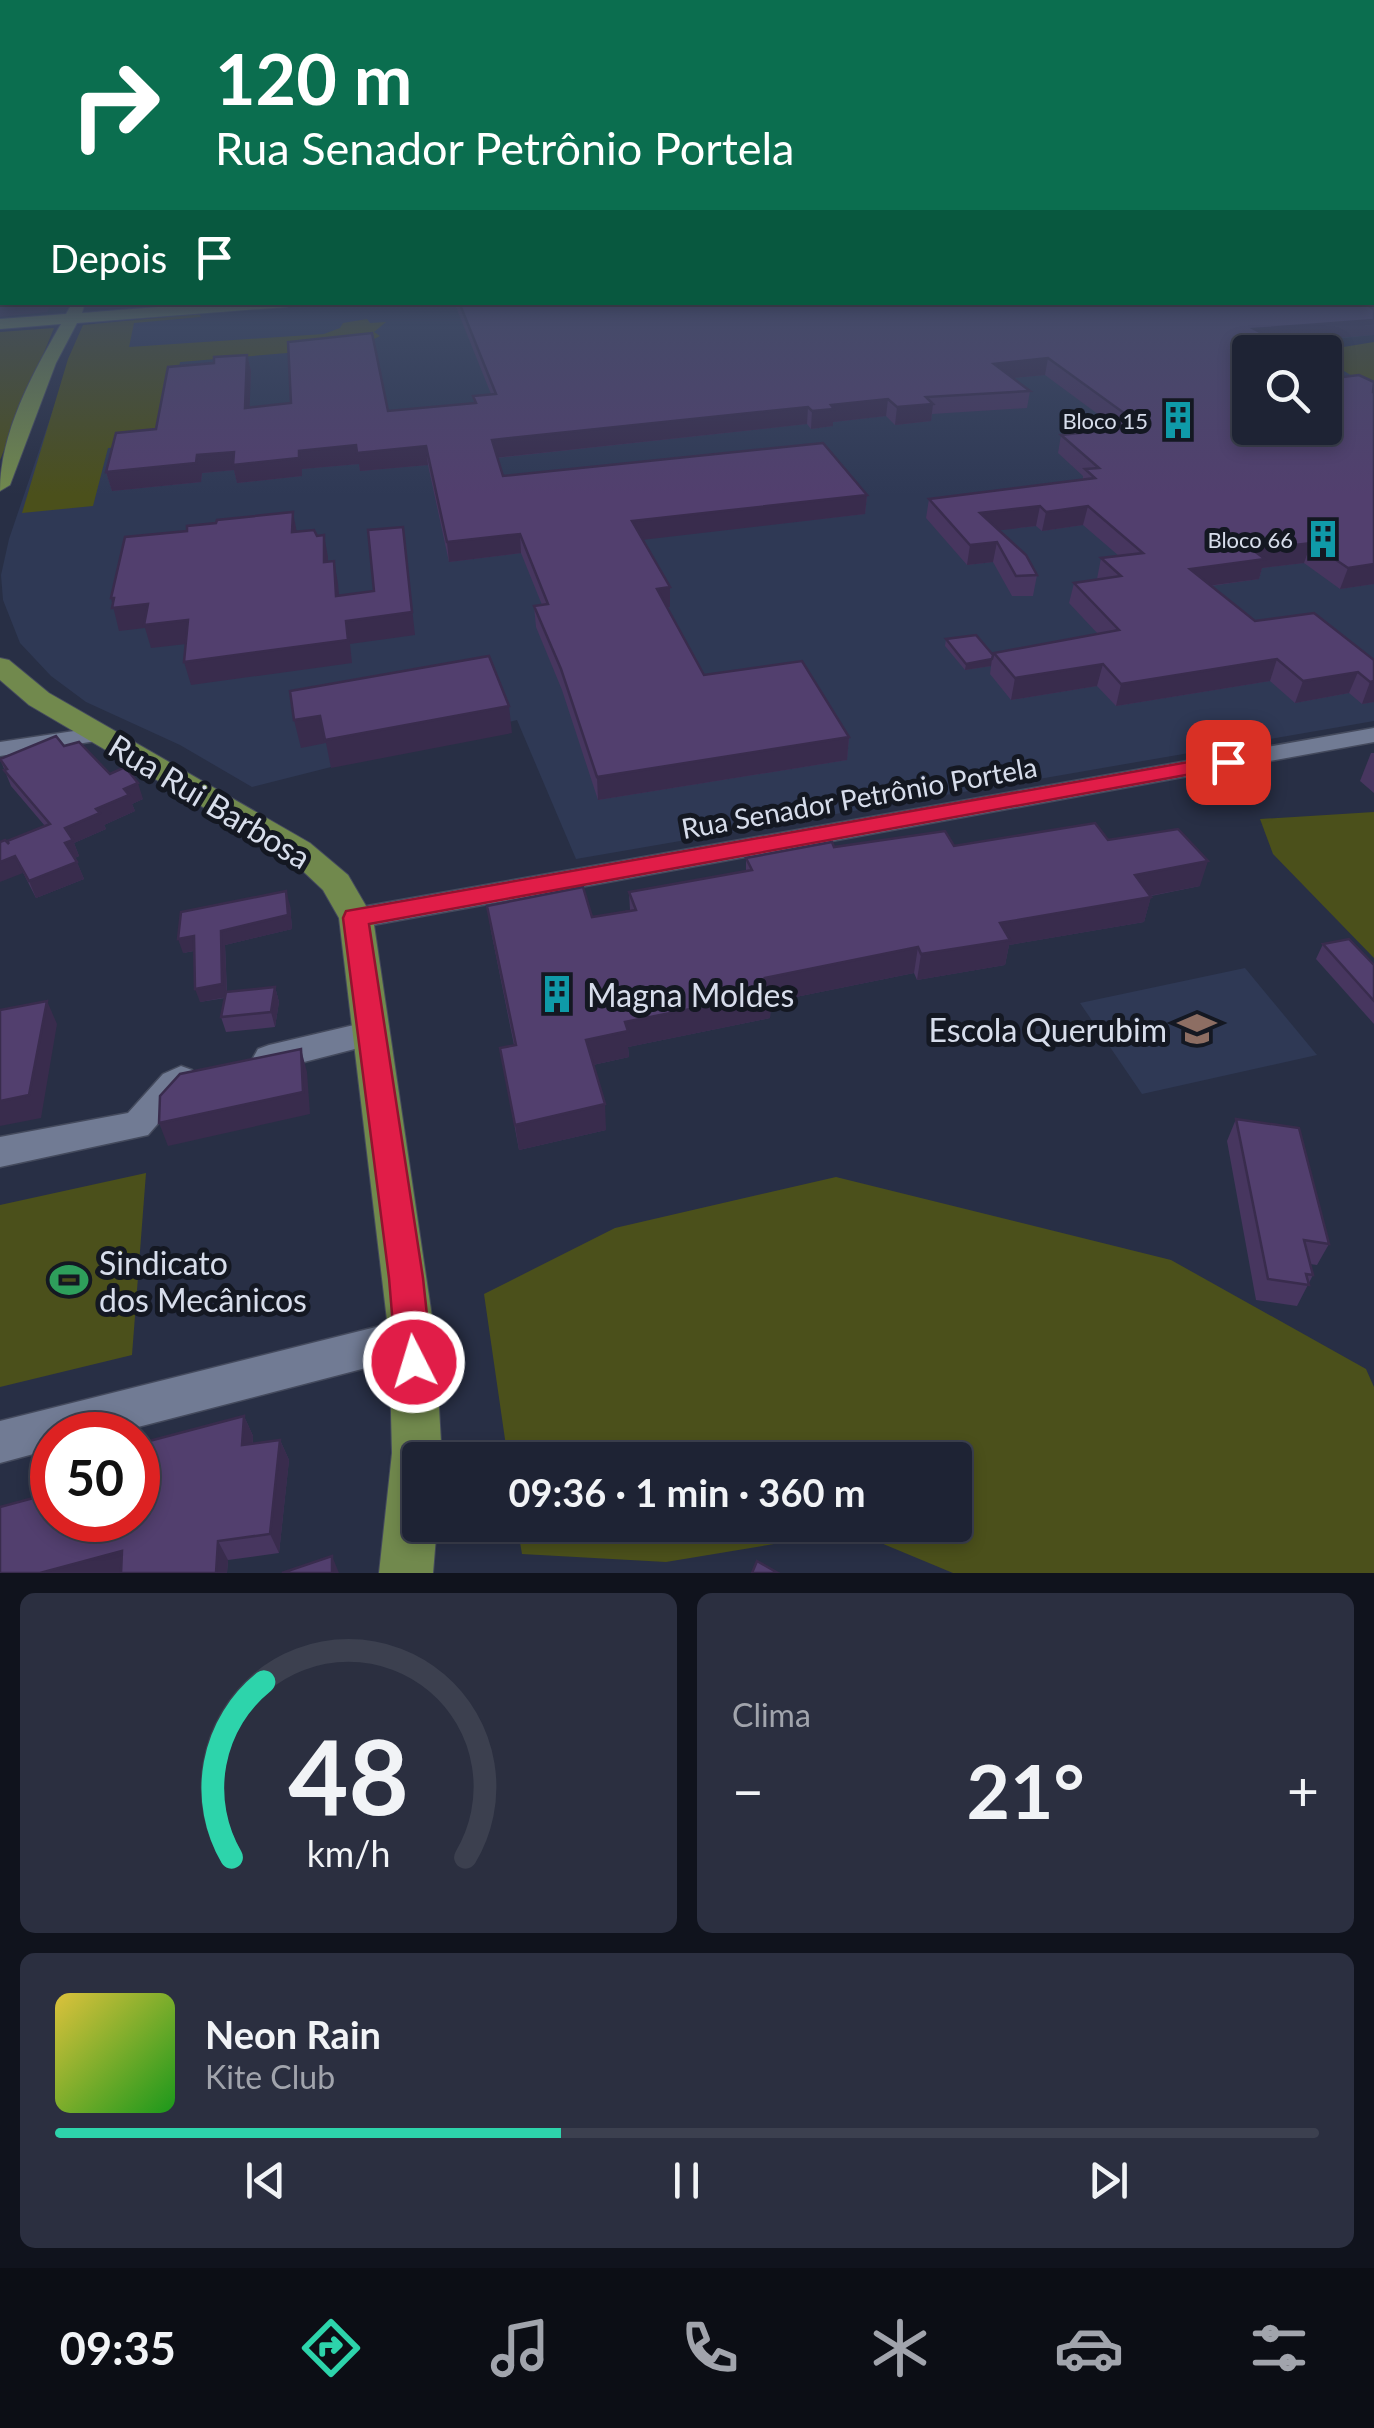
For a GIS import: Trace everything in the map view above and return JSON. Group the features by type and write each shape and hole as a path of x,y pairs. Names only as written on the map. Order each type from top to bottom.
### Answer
{"main road":[{"path":"0,485 55,348"},
{"name":"Rua Rui Barbosa","path":"0,666 38,699 299,850 336,884 356,918 412,1337 416,1453 406,1573"}],"street":[{"path":"0,749 101,734"},
{"name":"Rua Senador Petrônio Portela","path":"356,918 1374,736"},
{"path":"0,1152 136,1124 152,1114 176,1082 371,1033"},
{"path":"0,1442 412,1337"}],"shaded area":[{"path":"74,348 1232,348 1232,445 1342,445 1342,367 1374,389 1374,721 576,859 517,720 252,787 180,745 86,702 51,676 20,643 3,600 1,575 9,539"},
{"name":"Escola Querubim","path":"1245,968 1317,1055 1142,1094 1080,1003"}],"green space":[{"path":"0,348 46,348 0,460"},
{"path":"73,348 342,348 180,362 177,380 165,381 160,427 204,442 108,448 93,506 22,513"},
{"path":"1342,348 1374,348 1374,383 1342,370"},
{"path":"1374,812 1374,958 1273,854 1260,819"},
{"name":"Sindicato dos Mecânicos","path":"146,1173 132,1355 0,1387 0,1205"},
{"path":"836,1177 1171,1260 1366,1369 1374,1387 1374,1573 953,1573 878,1542 972,1542 972,1442 505,1442 484,1294 615,1228"},
{"path":"520,1542 786,1542 666,1562 522,1554"}],"building":[{"path":"288,348 375,348 388,411 476,403 473,396 496,394 478,348 1232,348 1232,445 1342,445 1342,376 1359,375 1374,382 1374,564 1348,568 1311,543 1253,550 1265,559 1190,569 1255,621 1314,613 1374,660 1374,681 1358,672 1303,681 1277,659 1121,684 1103,664 1015,678 994,653 1119,630 1074,583 1121,576 1101,558 1143,553 1088,506 1046,512 1040,506 980,513 1026,555 1037,575 1016,576 997,542 970,545 929,499 1095,478 1085,469 1099,468 1061,435 1142,426 1048,358 994,364 1030,391 926,397 933,404 897,407 888,399 831,405 834,409 812,411 808,407 492,440 503,476 823,443 867,495 632,521 670,587 657,589 704,675 802,661 849,737 597,777 561,669 534,606 548,604 520,534 447,542 426,446 357,453 356,445 299,451 299,458 233,465 234,452 197,455 196,463 106,472 116,433 156,429 168,367 214,363 214,357 247,355 245,408 291,403"},
{"path":"293,512 292,532 314,530 317,536 324,535 324,562 334,561 336,596 374,591 368,530 403,527 412,612 346,621 348,640 184,662 188,620 144,625 148,604 112,608 125,537 187,531 187,526 217,520"},
{"path":"976,635 993,655 992,659 966,664 946,639"},
{"path":"489,656 509,706 325,740 320,716 294,720 290,691"},
{"path":"56,736 64,746 79,742 110,774 125,767 138,783 124,789 129,795 96,809 100,813 65,828 73,840 65,843 77,862 29,881 15,856 0,862 0,842 5,840 9,844 7,841 50,824 4,770 7,769 0,759"},
{"path":"1095,823 1108,840 1178,829 1208,861 1135,875 1151,897 1000,923 1010,940 921,954 918,947 765,978 771,993 625,1022 628,1031 586,1040 605,1104 515,1125 500,1048 516,1045 487,906 583,887 592,917 636,910 629,892 752,870 746,858 832,842 834,847 945,831 954,846"},
{"path":"286,891 288,915 221,931 222,984 195,989 194,936 178,939 181,912"},
{"path":"1349,939 1374,965 1374,1001 1323,944"},
{"path":"275,987 271,1012 221,1017 226,992"},
{"path":"47,1001 29,1095 0,1101 0,1010"},
{"path":"301,1049 303,1092 159,1123 160,1096 180,1074"},
{"path":"1236,1119 1299,1128 1329,1244 1304,1240 1313,1275 1306,1274 1309,1285 1268,1279"},
{"path":"244,1416 242,1445 280,1440 270,1534 218,1541 216,1573 121,1573 122,1551 40,1573 0,1573 0,1507 30,1499 30,1542 160,1542 160,1438"},
{"path":"332,1556 332,1573 282,1573"},
{"path":"757,1561 778,1573 752,1573"}],"place":[{"name":"Bloco 15","path":"1178,420"},
{"name":"Bloco 66","path":"1323,539"},
{"name":"Magna Moldes","path":"557,994"},
{"name":"Escola Querubim","path":"1197,1029"},
{"name":"Sindicato dos Mecânicos","path":"69,1280"}],"route":[{"path":"414,1362 356,918 1228,762"}]}
